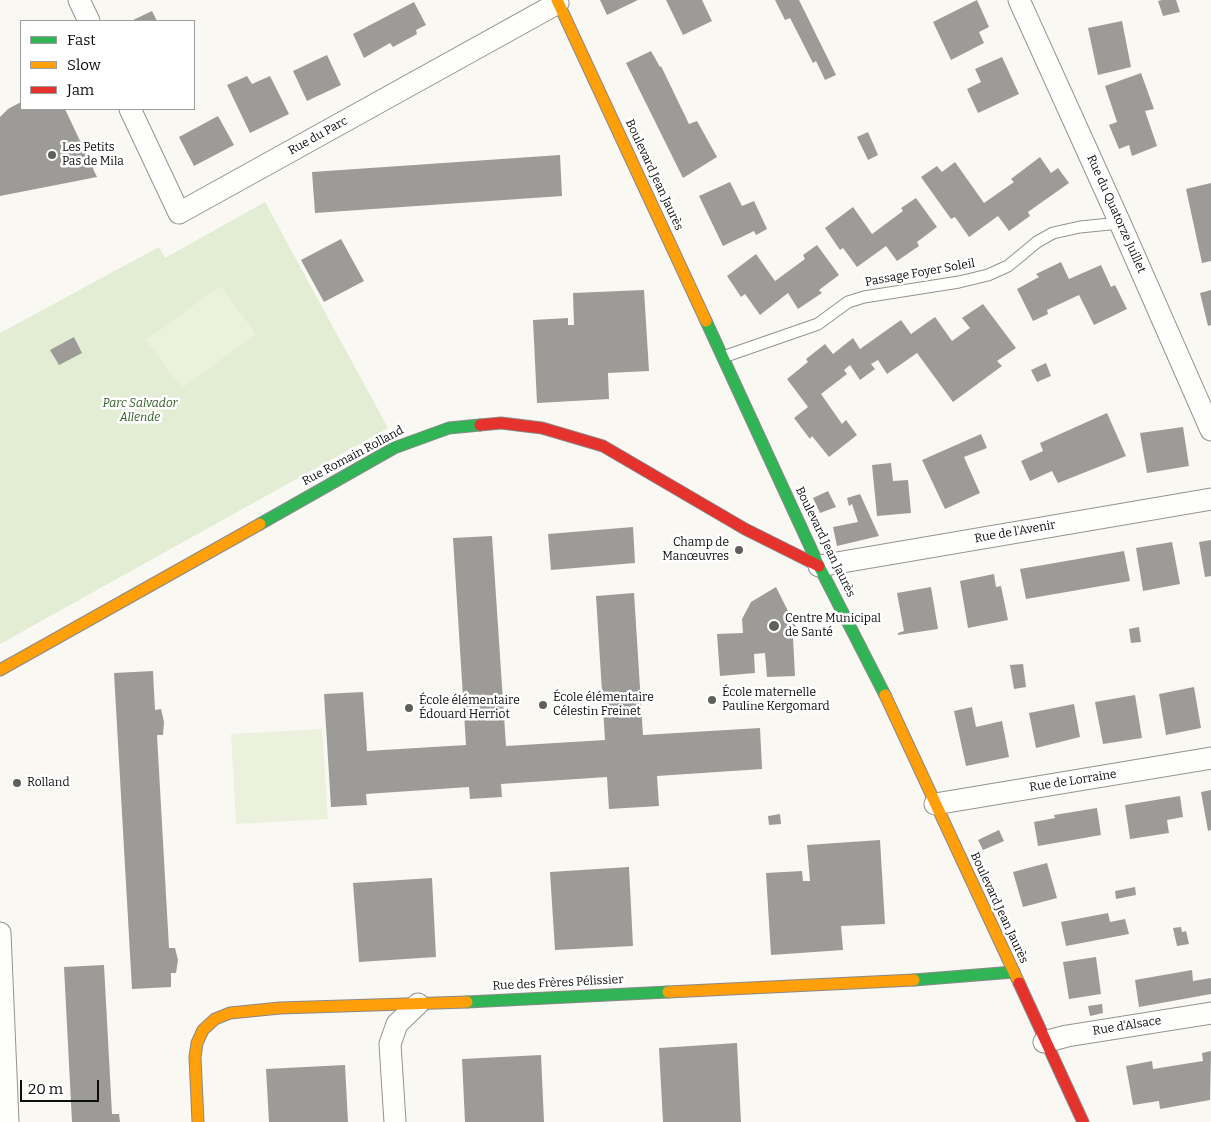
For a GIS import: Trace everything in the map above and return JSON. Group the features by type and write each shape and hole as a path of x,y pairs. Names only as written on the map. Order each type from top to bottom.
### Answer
{"street":[{"path":"79,0 89,20"},
{"name":"Rue du Quatorze Juillet","path":"1019,0 1120,222 1211,430"},
{"name":"Rue du Parc","path":"130,110 179,213 558,2"},
{"name":"Boulevard Jean Jaurès","path":"558,2 819,566 881,687 1014,972 1044,1042 1083,1122"},
{"name":"Rue Romain Rolland","path":"0,670 394,448 439,430 449,428 501,423 542,428 603,446 744,529 819,566"},
{"name":"Rue de l'Avenir","path":"819,566 1211,499"},
{"name":"Rue de Lorraine","path":"935,804 1211,758"},
{"path":"0,943 8,1122"},
{"name":"Rue des Frères Pélissier","path":"198,1122 195,1057 197,1043 203,1030 215,1019 230,1013 253,1010 914,980 1014,972"},
{"path":"394,1122 390,1044 397,1024 418,1004"},
{"name":"Rue d'Alsace","path":"1044,1042 1067,1036 1211,1013"}],"lane":[{"name":"Passage Foyer Soleil","path":"723,357 818,324 848,302 864,297 958,282 988,275 1008,266 1037,242 1053,233 1080,227 1120,222"}],"green space":[{"name":"Parc Salvador Allende","path":"265,202 388,428 0,644 0,333 159,247 165,258"},
{"path":"220,286 256,334 182,388 146,340"},
{"path":"322,729 328,819 236,824 231,734"}],"building":[{"path":"600,0 638,0 607,15"},
{"path":"666,0 702,0 712,21 683,35"},
{"path":"775,0 799,0 836,75 825,80 816,61 813,63 790,18 785,20"},
{"path":"977,0 989,27 979,32 984,43 951,60 933,22"},
{"path":"1176,0 1180,12 1163,16 1158,1"},
{"path":"414,2 426,25 416,30 417,34 393,47 390,43 364,58 353,34"},
{"path":"152,11 156,20 133,20"},
{"path":"1122,21 1131,67 1098,75 1088,28"},
{"path":"651,51 661,66 689,124 697,121 717,157 683,178 626,63"},
{"path":"327,55 341,85 307,101 293,71"},
{"path":"1002,57 1019,94 978,113 967,89 981,82 975,69"},
{"path":"1141,73 1154,109 1145,111 1157,146 1132,156 1129,145 1119,149 1109,125 1117,122 1105,86"},
{"path":"247,76 252,84 270,76 289,114 250,133 227,85"},
{"path":"20,103 20,110 65,110 97,177 0,196 0,117 8,109"},
{"path":"218,116 234,145 194,166 179,137"},
{"path":"868,132 878,155 868,160 857,137"},
{"path":"560,155 562,196 315,213 312,172"},
{"path":"1040,157 1051,173 1058,168 1069,183 1028,212 1030,216 1009,231 998,216 969,237 955,217 951,219 921,177 937,166 942,172 955,162 984,203 1014,182 1011,179"},
{"path":"730,182 742,206 754,201 767,229 756,235 754,231 723,246 699,196"},
{"path":"1211,183 1211,261 1202,263 1186,189"},
{"path":"916,198 937,227 917,242 919,246 897,261 886,246 857,267 843,248 840,250 825,228 853,207 872,234 903,211 901,208"},
{"path":"341,239 364,281 324,302 301,260"},
{"path":"817,245 839,275 819,290 822,293 798,309 788,293 760,315 745,294 741,297 727,276 756,254 775,281 805,259 803,255"},
{"path":"1061,262 1069,279 1101,265 1111,287 1115,285 1127,309 1094,325 1079,295 1047,310 1048,314 1033,321 1017,289 1039,277 1036,274"},
{"path":"644,290 649,371 608,373 609,399 537,403 533,320 568,318 568,325 574,325 573,293"},
{"path":"1211,290 1211,325 1208,326 1200,293"},
{"path":"983,304 1016,348 997,361 1002,366 953,402 917,353 887,374 878,360 871,364 875,369 860,380 850,365 844,370 847,374 821,394 842,424 846,420 857,435 829,457 812,436 810,439 794,418 808,407 787,379 808,362 806,359 825,344 833,354 853,338 860,349 901,320 911,334 935,317 952,341 970,328 962,318"},
{"path":"74,337 82,353 59,365 50,350"},
{"path":"1046,363 1051,376 1037,382 1031,370"},
{"path":"1107,413 1126,456 1058,483 1052,471 1030,481 1021,461 1043,451 1040,443"},
{"path":"1183,427 1189,466 1147,473 1140,433"},
{"path":"981,434 987,448 964,457 980,493 945,509 922,460"},
{"path":"891,463 893,481 908,480 911,513 877,516 872,465"},
{"path":"828,491 836,507 820,513 813,498"},
{"path":"860,494 879,536 837,546 833,527 858,522 852,504 849,506 847,498"},
{"path":"633,527 635,563 551,570 548,534"},
{"path":"492,536 506,746 605,740 596,596 634,593 643,735 760,728 762,769 657,776 659,806 609,809 607,777 501,784 502,797 470,799 469,787 366,794 367,805 331,807 324,694 363,692 367,751 466,745 453,538"},
{"path":"1211,540 1211,576 1205,577 1199,542"},
{"path":"1172,542 1180,584 1143,591 1136,548"},
{"path":"1124,551 1130,581 1026,599 1020,569"},
{"path":"994,574 996,587 1001,586 1008,620 968,628 960,581"},
{"path":"776,587 799,633 793,638 795,676 767,677 765,653 754,654 755,673 720,676 717,634 743,633 742,619 751,602"},
{"path":"931,587 938,629 898,635 898,633 904,631 897,593"},
{"path":"1139,627 1141,642 1131,643 1129,629"},
{"path":"1023,664 1026,687 1014,689 1010,665"},
{"path":"153,671 155,710 161,709 164,722 163,735 157,735 169,948 175,948 178,960 176,973 171,973 171,987 132,989 114,673"},
{"path":"1194,687 1201,728 1166,735 1159,694"},
{"path":"1135,695 1142,738 1103,744 1095,702"},
{"path":"1074,704 1080,737 1036,748 1029,713"},
{"path":"972,707 976,727 1002,721 1009,757 966,766 954,711"},
{"path":"1211,790 1211,830 1208,831 1201,792"},
{"path":"1180,796 1183,817 1167,820 1169,833 1130,839 1125,805"},
{"path":"1097,808 1101,835 1038,846 1034,822 1055,818 1054,815"},
{"path":"780,814 781,824 769,825 768,816"},
{"path":"999,830 1004,841 983,850 978,840"},
{"path":"880,840 885,924 841,926 843,950 771,955 766,873 802,871 803,881 810,881 807,845"},
{"path":"1047,863 1057,898 1023,907 1013,872"},
{"path":"629,867 633,946 555,950 550,872"},
{"path":"432,878 436,957 359,962 353,883"},
{"path":"1135,887 1136,895 1116,899 1115,891"},
{"path":"1108,913 1110,922 1125,919 1129,934 1066,946 1061,922"},
{"path":"1181,927 1182,932 1186,931 1189,944 1177,946 1173,928"},
{"path":"1096,957 1101,994 1069,999 1063,962"},
{"path":"104,965 112,1114 119,1114 120,1122 72,1122 64,967"},
{"path":"1192,970 1193,981 1211,978 1211,994 1139,1007 1135,980"},
{"path":"1102,1004 1103,1013 1090,1016 1088,1006"},
{"path":"737,1043 741,1122 663,1122 659,1048"},
{"path":"1211,1051 1210,1100 1160,1109 1159,1101 1133,1105 1126,1066 1152,1061 1153,1069 1203,1061 1202,1053"},
{"path":"541,1055 544,1122 465,1122 462,1059"},
{"path":"345,1065 348,1122 269,1122 266,1069"}],"traffic: fast":[{"path":"706,321 819,566 885,695"},
{"path":"260,524 394,448 449,428 480,425"},
{"path":"914,980 1014,972"},
{"path":"467,1002 668,992"}],"traffic: slow":[{"path":"557,0 706,321"},
{"path":"0,670 260,524"},
{"path":"885,695 1019,983"},
{"path":"668,992 914,980"},
{"path":"198,1122 195,1057 197,1043 203,1030 215,1019 230,1013 280,1008 467,1002"}],"traffic: jam":[{"path":"480,425 501,423 542,428 603,446 745,529 819,566"},
{"path":"1019,983 1083,1122"}],"place":[{"name":"Les Petits Pas de Mila","path":"52,155"},
{"name":"Champ de Manœuvres","path":"739,550"},
{"name":"Centre Municipal de Santé","path":"774,626"},
{"name":"École maternelle Pauline Kergomard","path":"712,700"},
{"name":"École élémentaire Célestin Freinet","path":"543,705"},
{"name":"École élémentaire Édouard Herriot","path":"409,708"},
{"name":"Rolland","path":"17,783"}]}
